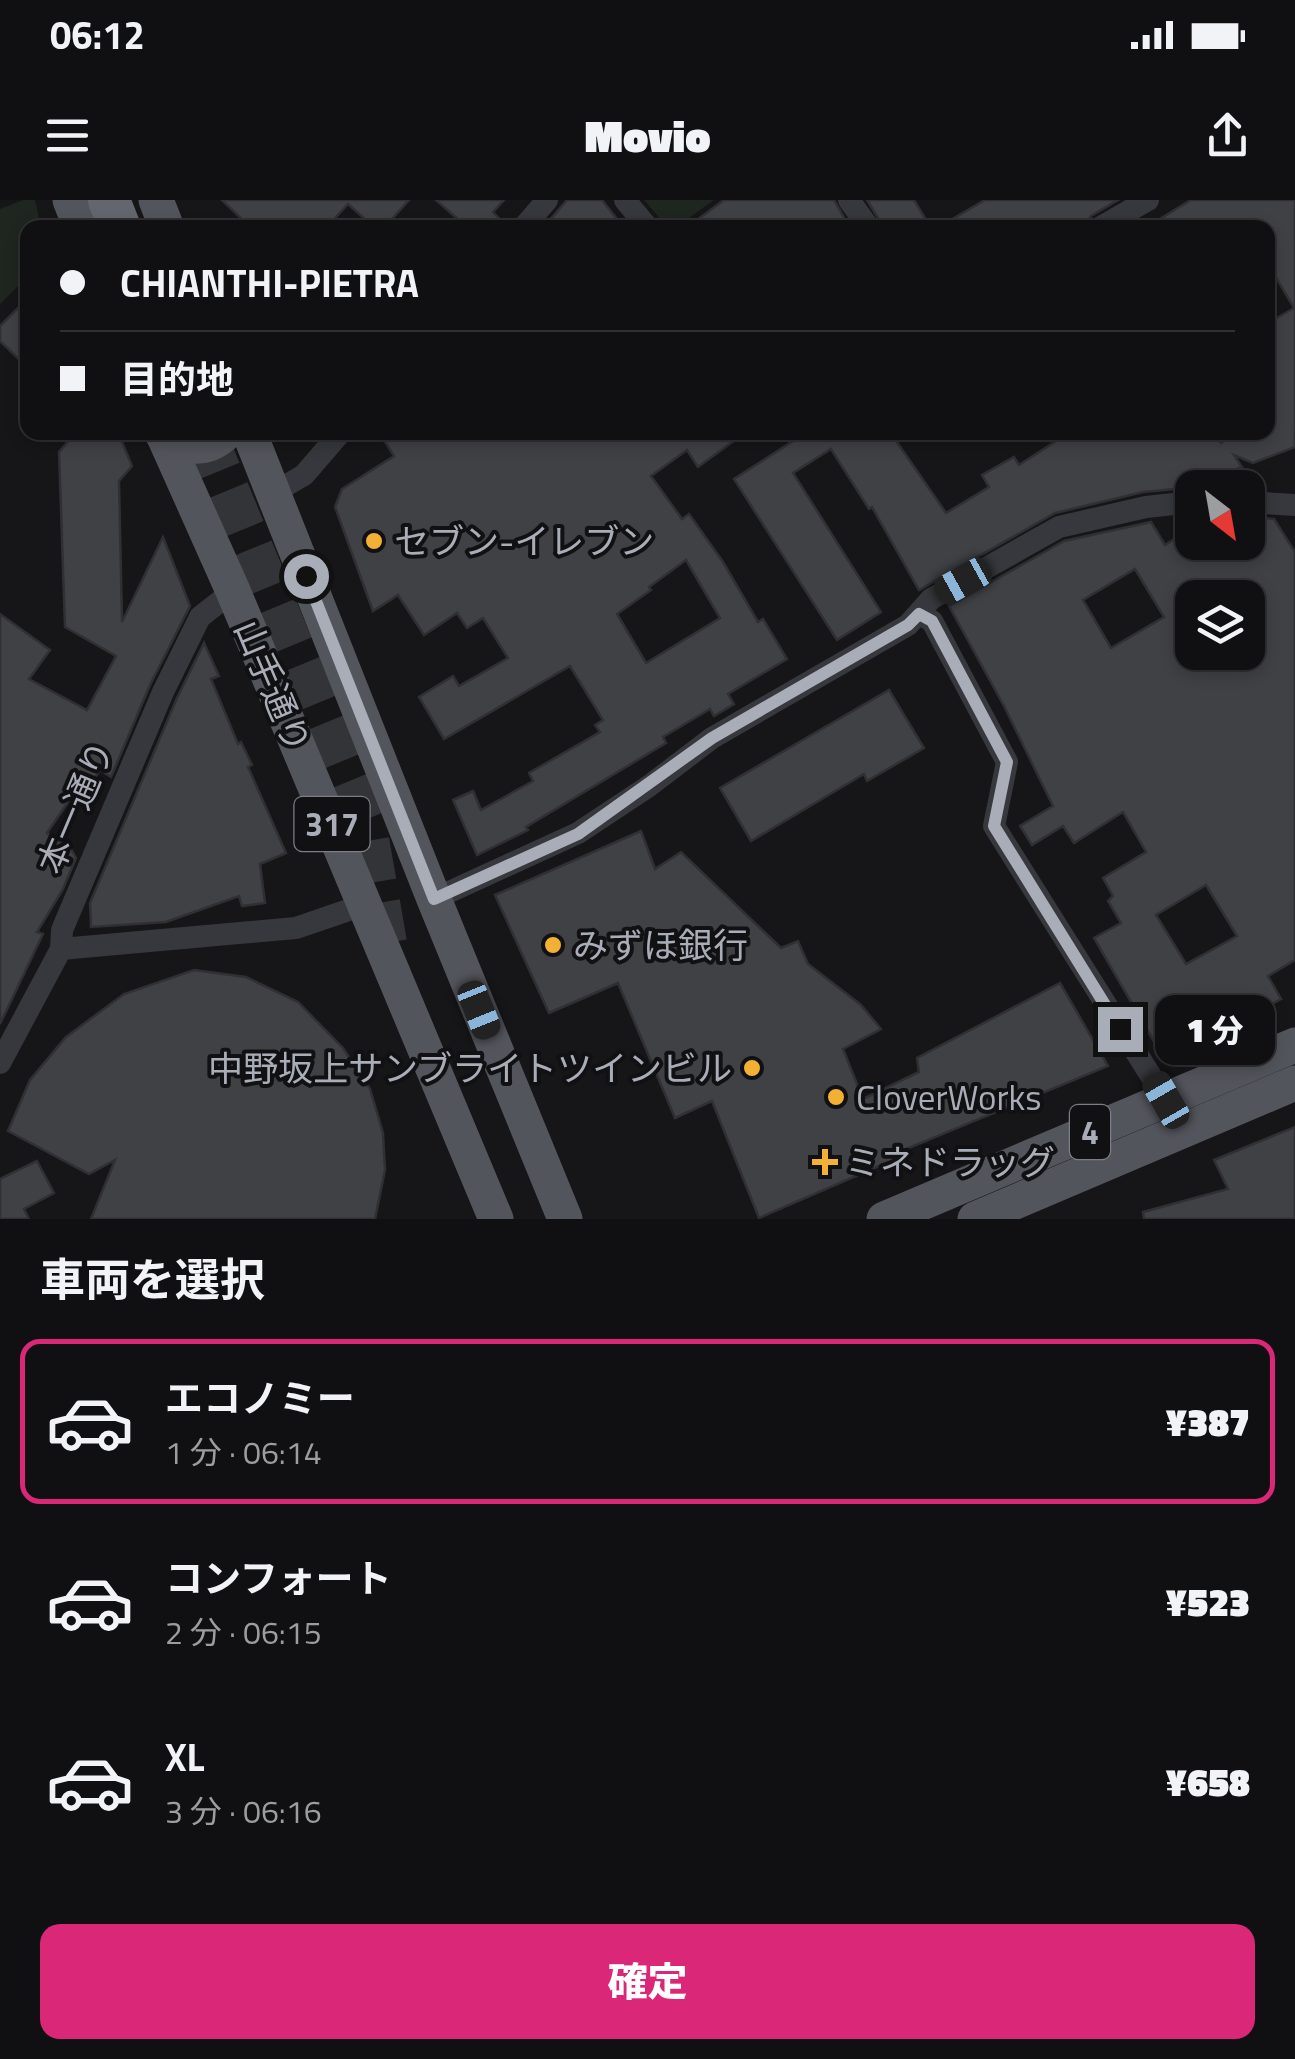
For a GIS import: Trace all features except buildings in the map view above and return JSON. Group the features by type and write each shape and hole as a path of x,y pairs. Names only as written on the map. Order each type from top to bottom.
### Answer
{"main road":[{"name":"山手通り","path":"166,440 366,904 496,1219"},
{"path":"174,440 197,448 218,440"},
{"name":"山手通り","path":"252,440 565,1219"},
{"name":"4","path":"884,1219 1295,1045"},
{"name":"4","path":"974,1219 1295,1083"}],"street":[{"path":"529,220 547,200"},
{"path":"625,200 641,220"},
{"path":"1112,220 1148,200"},
{"path":"272,493 304,475 335,440"},
{"path":"1265,503 1295,505"},
{"path":"434,899 578,834 712,738 908,625 931,599 1058,528 1175,504"},
{"name":"本一通り","path":"0,1063 61,948 62,930 163,692 200,617 233,591"},
{"path":"919,614 932,621 1007,762 994,826 1166,1100"},
{"path":"61,948 296,928 366,904"}],"shaded area":[{"path":"35,200 39,220 20,220 20,284 0,304 0,209"},
{"path":"644,200 714,200 686,220 661,220"}],"tunnel":[{"path":"207,440 365,822 386,943"}],"place":[{"name":"セブン-イレブン","path":"374,541"},
{"name":"みずほ銀行","path":"553,945"},
{"name":"中野坂上サンブライトツインビル","path":"752,1068"},
{"name":"CloverWorks","path":"836,1097"},
{"name":"ミネドラッグ","path":"825,1162"}],"route":[{"path":"306,576 434,899 578,834 712,738 908,625 919,614 932,621 1007,762 994,826 1120,1029"}]}
